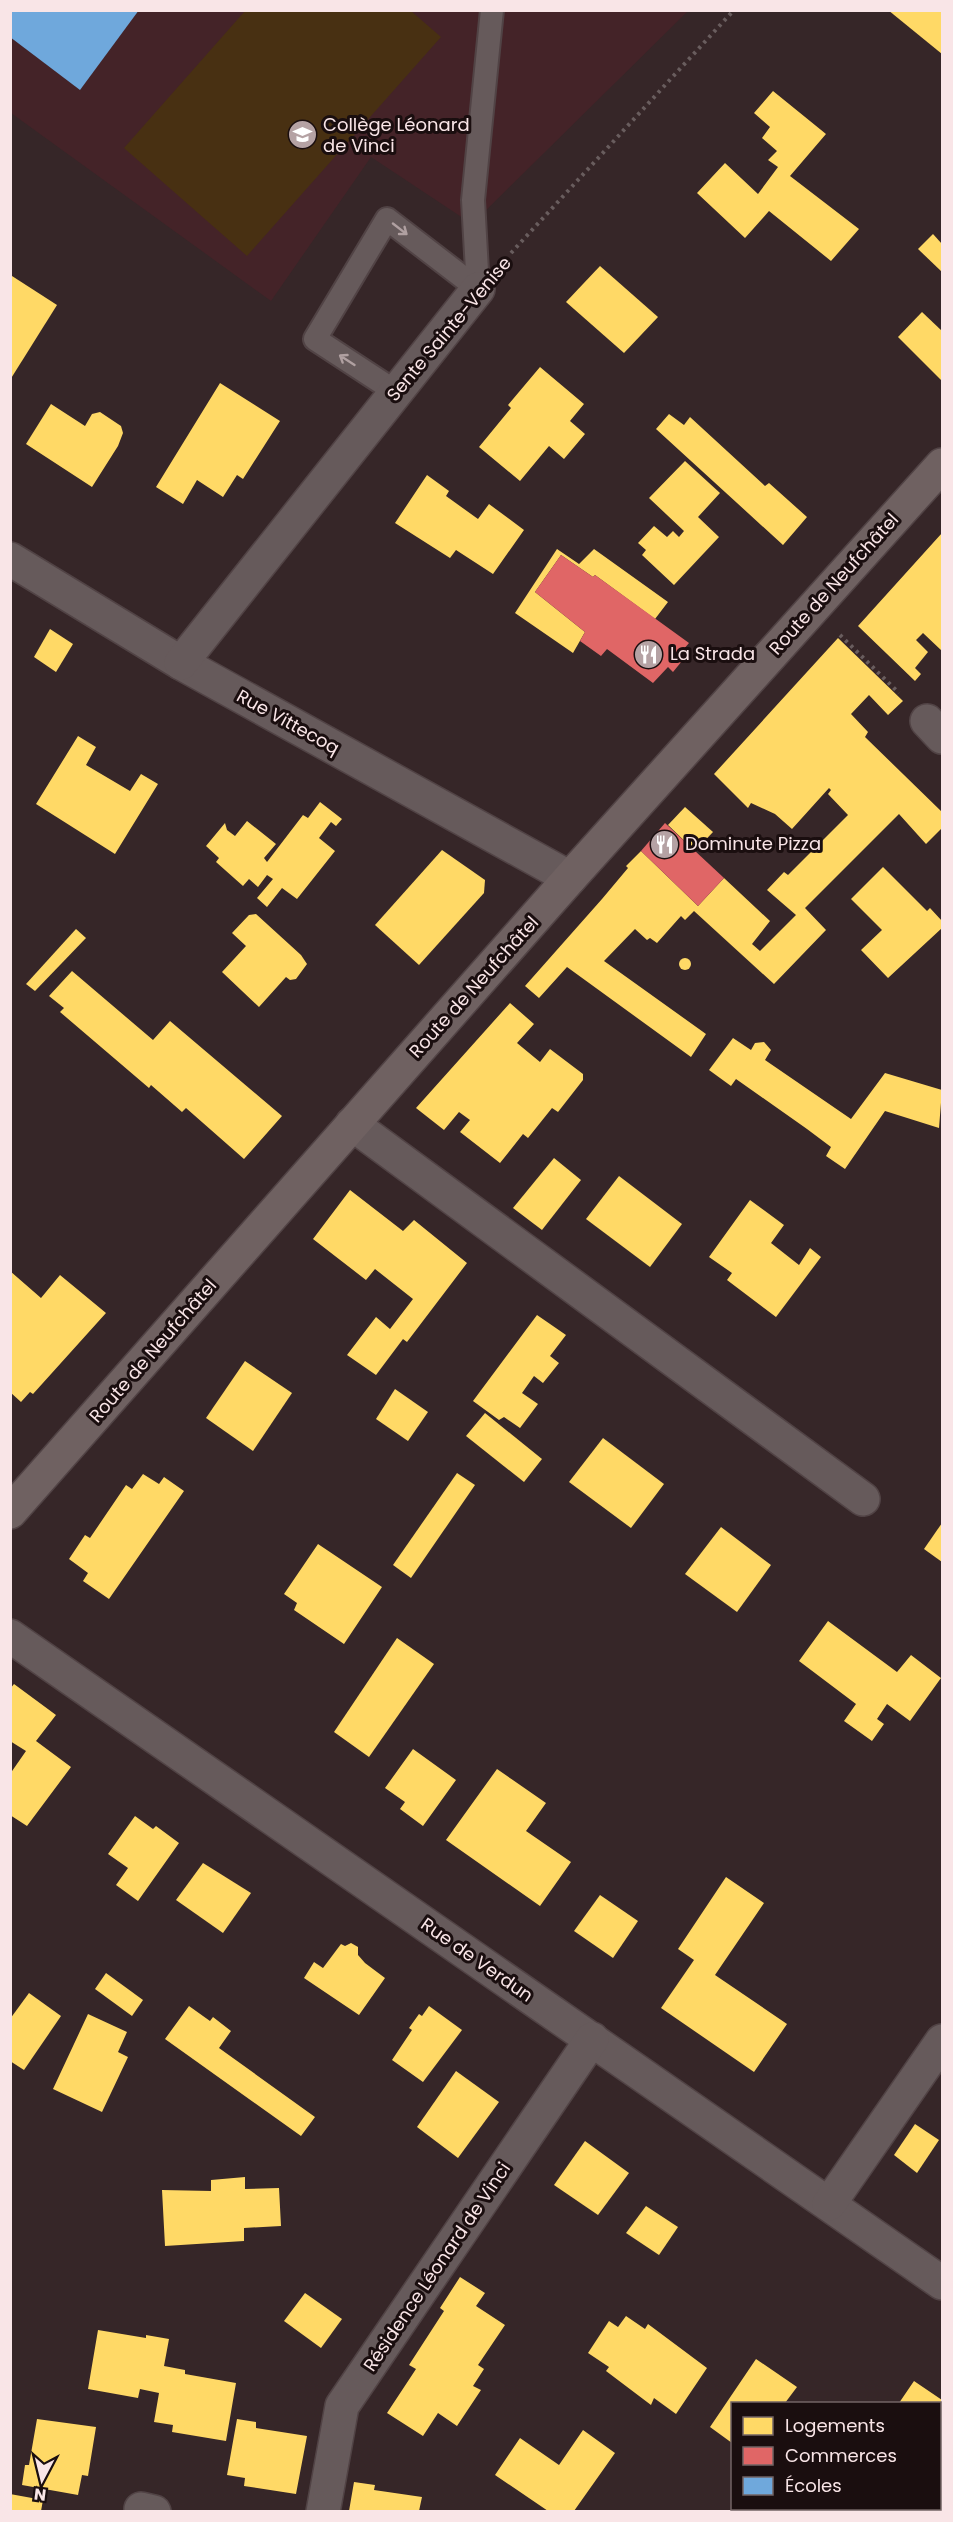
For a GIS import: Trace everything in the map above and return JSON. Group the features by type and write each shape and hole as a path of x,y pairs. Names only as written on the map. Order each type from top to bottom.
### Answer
{"main road":[{"name":"Route de Neufchâtel","path":"10,1512 570,878 942,465"}],"street":[{"name":"Sente Sainte-Venise","path":"181,663 478,289"},
{"name":"Rue Vittecoq","path":"10,559 181,663 570,878"},
{"path":"352,1124 863,1499"},
{"name":"Rue de Verdun","path":"10,1636 942,2283"},
{"name":"Résidence Léonard de Vinci","path":"323,2511 342,2406 592,2039"},
{"path":"829,2204 942,2041"}],"lane":[{"path":"478,289 473,200 492,10"},
{"path":"396,392 315,339 387,219 478,289"}],"path":[{"name":"Sente Sainte-Venise","path":"478,289 734,10"},
{"path":"808,612 838,634 935,729"}],"shaded area":[{"name":"Collège Léonard de Vinci","path":"11,11 688,11 472,224 371,157 271,301 11,113"},
{"path":"245,11 411,11 441,37 247,256 124,148"}],"building: Logements":[{"path":"888,10 942,10 942,54"},
{"path":"773,91 826,134 790,176 859,229 831,261 769,211 745,238 697,193 725,163 758,194 778,167 768,160 777,151 762,138 770,127 754,113"},
{"path":"933,234 942,244 942,272 918,249"},
{"path":"600,266 658,317 624,353 566,302"},
{"path":"12,276 57,305 10,380 10,278"},
{"path":"922,312 942,331 942,381 898,337"},
{"path":"540,367 584,404 570,421 585,434 564,459 549,446 520,481 479,447 511,408 508,405"},
{"path":"220,383 280,421 243,479 237,475 223,497 197,480 183,504 156,487"},
{"path":"51,404 85,426 92,414 100,412 121,426 123,433 118,446 92,487 26,444"},
{"path":"669,414 684,425 690,417 765,486 769,483 807,517 783,545 656,429"},
{"path":"685,461 720,493 698,517 719,537 674,585 642,555 646,550 638,543 654,526 667,537 673,531 679,537 684,531 649,498"},
{"path":"427,475 449,491 446,496 478,519 489,504 524,530 493,574 456,550 450,558 395,523"},
{"path":"942,533 942,651 923,633 916,640 928,652 915,668 921,674 915,681 858,626"},
{"path":"557,549 579,564 594,549 668,602 655,619 595,575 593,577 561,555 535,592 585,632 573,653 515,613"},
{"path":"50,629 73,644 56,672 34,657"},
{"path":"838,638 903,701 888,715 869,695 851,714 868,732 865,737 942,812 942,828 926,844 899,814 805,908 826,930 774,984 694,911 685,920 681,916 657,943 650,938 647,940 635,929 604,961 706,1034 691,1057 567,967 539,998 525,986 641,851 698,906 724,878 770,921 752,944 760,951 796,915 767,890 784,872 788,875 848,815 828,794 831,790 829,788 792,829 775,814 751,803 748,808 714,774"},
{"path":"78,736 96,747 86,765 130,791 141,774 158,784 115,854 36,804"},
{"path":"320,802 342,819 336,826 331,822 319,838 335,851 297,899 282,888 267,907 257,898 273,879 267,875 258,887 249,879 243,886 216,862 219,858 206,846 225,823 227,830 235,836 247,821 276,844 264,858 267,862 303,815 308,818"},
{"path":"685,807 713,832 695,851 668,825"},
{"path":"442,850 485,880 484,893 419,965 375,925"},
{"path":"883,867 927,911 930,908 942,921 942,928 888,978 861,950 882,930 851,899"},
{"path":"256,914 301,955 307,964 296,979 290,980 286,977 259,1007 222,972 246,946 232,933 249,915"},
{"path":"76,929 86,938 35,991 26,984"},
{"path":"685,958 691,964 685,970 679,964"},
{"path":"72,971 153,1040 170,1021 282,1116 244,1159 186,1108 182,1112 151,1085 149,1088 60,1012 64,1008 49,996"},
{"path":"510,1003 534,1024 517,1043 540,1062 550,1049 583,1074 583,1080 558,1112 552,1108 528,1138 523,1134 500,1163 460,1132 470,1120 459,1112 444,1130 416,1108"},
{"path":"733,1038 751,1050 755,1043 764,1042 771,1050 765,1060 851,1119 885,1073 942,1090 939,1128 885,1111 845,1169 826,1156 831,1147 807,1129 736,1079 731,1086 709,1070"},
{"path":"554,1158 581,1180 542,1230 513,1208"},
{"path":"619,1176 682,1224 650,1267 586,1219"},
{"path":"350,1190 403,1231 414,1220 467,1263 407,1342 403,1339 376,1375 347,1355 376,1317 390,1329 413,1299 375,1269 366,1280 313,1239"},
{"path":"750,1200 784,1225 771,1243 799,1265 810,1248 821,1257 776,1317 727,1280 732,1273 709,1257"},
{"path":"10,1271 41,1298 60,1275 106,1313 33,1394 30,1392 21,1402 10,1392"},
{"path":"537,1315 566,1335 550,1356 559,1363 543,1383 534,1376 522,1393 538,1404 520,1428 504,1417 499,1420 473,1401"},
{"path":"245,1361 292,1393 253,1451 206,1418"},
{"path":"395,1389 428,1412 408,1441 376,1419"},
{"path":"485,1413 542,1459 524,1482 466,1436"},
{"path":"603,1438 664,1484 631,1528 569,1482"},
{"path":"457,1473 475,1485 411,1578 393,1565"},
{"path":"143,1474 159,1484 164,1477 184,1491 109,1599 83,1581 88,1573 69,1559 85,1535 90,1538 126,1485 132,1489"},
{"path":"942,1523 942,1562 924,1549"},
{"path":"721,1527 771,1565 737,1612 685,1574"},
{"path":"318,1544 382,1587 344,1644 294,1610 297,1603 284,1594"},
{"path":"828,1621 897,1672 911,1655 941,1678 910,1721 887,1704 877,1719 884,1724 872,1741 844,1721 856,1704 799,1661"},
{"path":"397,1638 434,1664 369,1757 334,1732"},
{"path":"14,1684 56,1715 36,1741 71,1767 27,1826 10,1815 10,1774 26,1751 10,1741 10,1689"},
{"path":"413,1749 456,1780 423,1826 400,1809 405,1802 385,1788"},
{"path":"497,1769 546,1803 526,1831 571,1862 540,1906 446,1840"},
{"path":"135,1816 153,1829 156,1826 179,1843 138,1901 116,1885 128,1868 108,1854"},
{"path":"203,1863 251,1893 223,1933 176,1900"},
{"path":"726,1877 764,1903 715,1975 787,2024 754,2072 661,2008 694,1960 678,1949"},
{"path":"600,1895 638,1921 613,1958 574,1931"},
{"path":"351,1943 358,1947 358,1955 365,1963 385,1978 359,2015 304,1978 314,1962 323,1968 341,1944 345,1946"},
{"path":"106,1973 143,2000 132,2016 95,1989"},
{"path":"29,1993 61,2016 24,2070 10,2061 10,2019"},
{"path":"189,2006 210,2021 213,2017 231,2031 219,2048 315,2117 301,2136 165,2039"},
{"path":"429,2006 462,2030 423,2082 392,2060 412,2030 409,2028 419,2014 422,2016"},
{"path":"88,2014 127,2032 118,2052 128,2057 102,2112 53,2089"},
{"path":"456,2071 499,2102 458,2158 417,2127"},
{"path":"915,2124 939,2140 917,2173 894,2155"},
{"path":"585,2141 629,2173 598,2215 554,2185"},
{"path":"245,2177 245,2189 279,2188 281,2226 244,2228 244,2241 165,2246 162,2190 211,2191 211,2180"},
{"path":"646,2206 678,2227 659,2255 626,2233"},
{"path":"460,2277 485,2293 476,2306 505,2325 478,2365 484,2369 473,2386 481,2390 457,2426 438,2413 423,2436 387,2413 416,2369 409,2365 444,2311 440,2308"},
{"path":"305,2293 342,2319 321,2348 284,2321"},
{"path":"626,2316 645,2329 648,2324 707,2368 676,2414 654,2398 651,2405 606,2371 609,2367 588,2353 609,2321 618,2327"},
{"path":"98,2330 146,2338 146,2335 169,2339 164,2366 185,2370 185,2374 236,2383 226,2441 172,2432 173,2425 154,2422 159,2393 140,2389 138,2398 88,2389"},
{"path":"756,2359 797,2387 786,2402 731,2402 731,2442 710,2427"},
{"path":"914,2381 942,2400 941,2436 941,2402 900,2402"},
{"path":"37,2419 96,2427 88,2476 82,2475 78,2495 22,2485 25,2465 29,2465"},
{"path":"237,2419 256,2422 256,2428 307,2436 296,2494 244,2486 245,2478 227,2475"},
{"path":"583,2430 615,2453 574,2511 548,2511 495,2475 520,2438 559,2465"},
{"path":"354,2482 375,2485 374,2490 422,2497 419,2511 349,2511"},
{"path":"10,2494 43,2500 41,2511 10,2511"}],"building: Commerces":[{"path":"561,555 593,577 595,575 689,643 677,657 682,661 673,672 668,667 653,683 607,649 601,656 580,641 585,632 535,592"},
{"path":"665,823 724,878 698,906 641,851"}],"building: Écoles":[{"path":"10,10 139,10 80,90 10,37"}],"place":[{"name":"Collège Léonard de Vinci","path":"302,135"},
{"name":"La Strada","path":"649,654"},
{"name":"Dominute Pizza","path":"664,844"}]}
